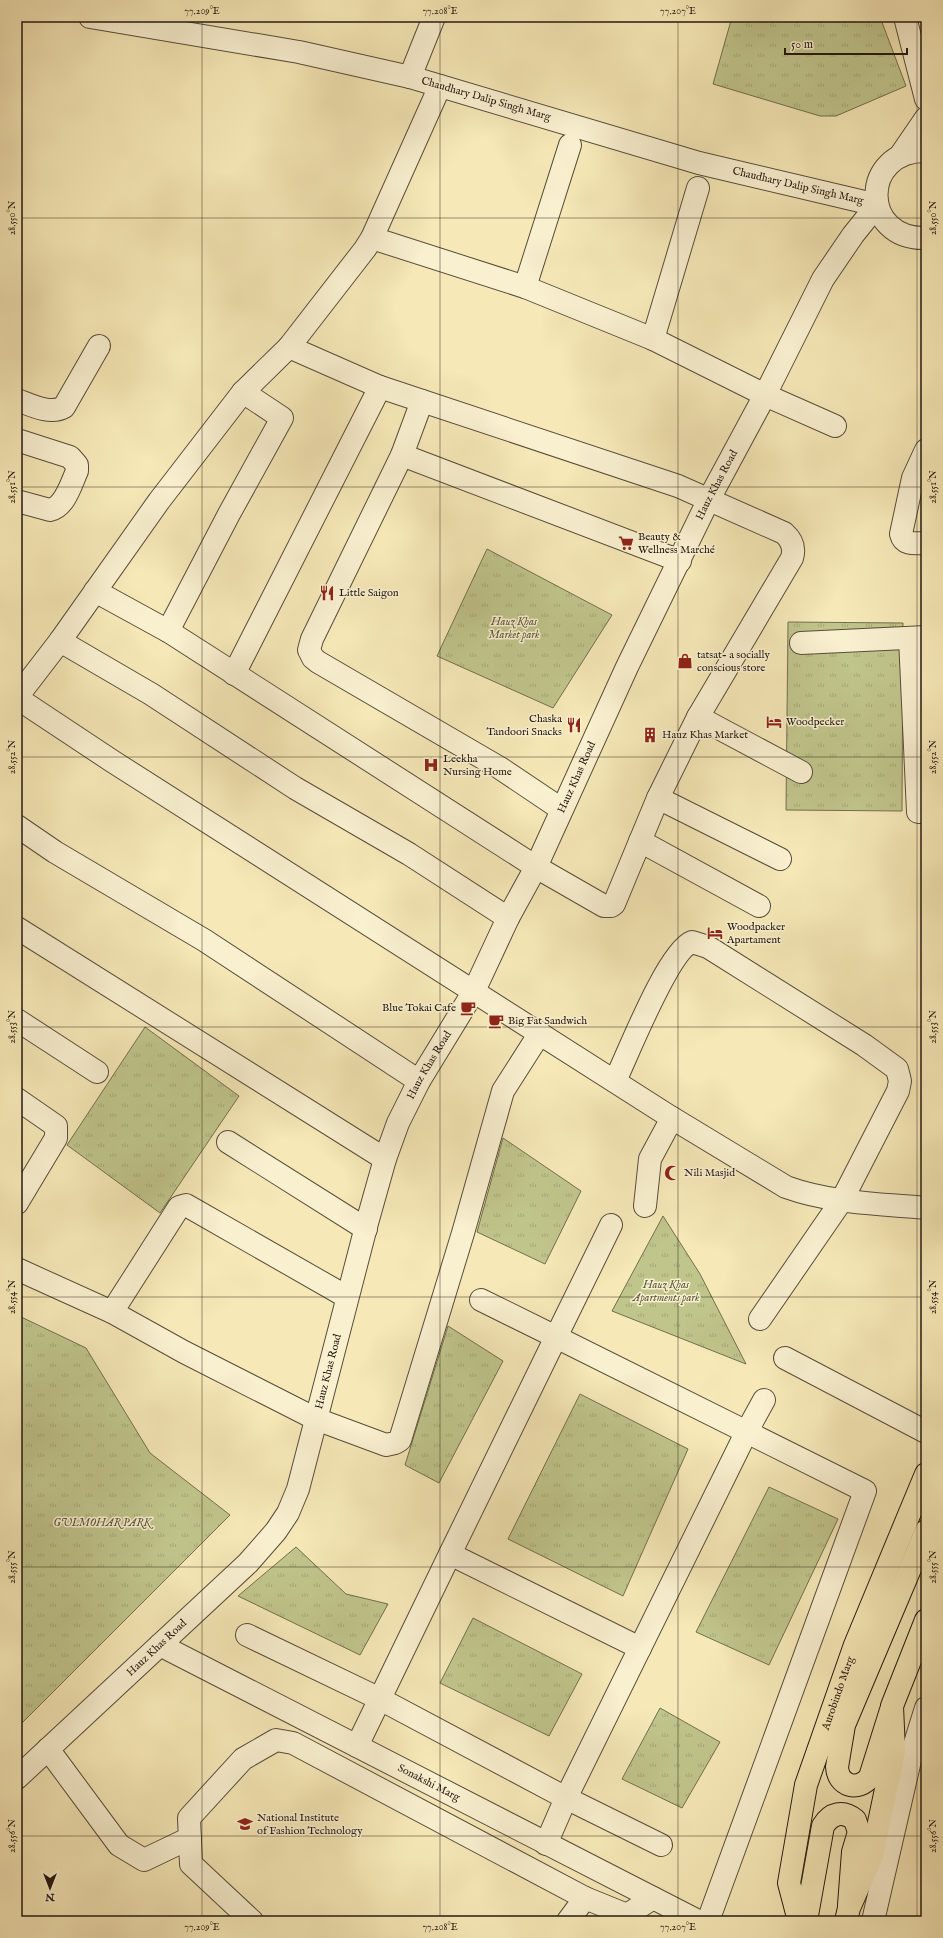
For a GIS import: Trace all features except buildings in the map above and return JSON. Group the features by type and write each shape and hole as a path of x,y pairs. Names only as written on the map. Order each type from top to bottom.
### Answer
{"main road":[{"name":"Aurobindo Marg","path":"799,1921 789,1883 806,1785 854,1645 926,1474"},
{"path":"926,1531 844,1725 837,1773 844,1782 849,1785 861,1785 870,1777 892,1706 926,1620"},
{"path":"847,1915 872,1856 894,1751 892,1706"},
{"path":"806,1921 823,1826 831,1816 837,1814 844,1814 855,1820 859,1832 853,1852 847,1915"}],"street":[{"name":"Chaudhary Dalip Singh Marg","path":"90,17 152,22 410,77 699,163 877,205"},
{"path":"410,77 434,17"},
{"path":"905,17 926,99"},
{"path":"440,86 372,238 289,347 242,392 159,501 60,641 17,698 112,761 672,1118 786,1187 801,1192 842,1200 926,1208"},
{"path":"900,156 926,118"},
{"path":"525,287 570,145"},
{"path":"926,152 913,151 900,156 888,164 880,176 876,190 877,205 882,217 890,228 901,235 914,239 926,238"},
{"path":"652,339 698,188"},
{"name":"Hauz Khas Road","path":"17,1778 48,1749 166,1648 248,1563 284,1519 298,1489 347,1297 385,1160 398,1123 419,1081 474,991 508,918 536,867 561,809 709,499 765,395 823,279 853,235 877,205"},
{"path":"372,238 525,287 652,339 765,395 835,426"},
{"path":"17,400 50,410 60,410 64,407 99,346"},
{"path":"95,591 168,632 536,867 604,906 611,906 614,904 658,798 698,717 793,553 790,538 784,533 678,486 380,387 289,347"},
{"path":"234,674 380,387"},
{"path":"168,632 229,514 282,418 242,392"},
{"path":"422,401 402,455 308,650 318,662 500,768 561,809"},
{"path":"17,440 70,457 78,465 78,471 61,505 55,509 50,510 17,501"},
{"path":"926,450 913,478 901,534 902,539 907,542 926,543"},
{"path":"402,455 680,561"},
{"path":"801,643 918,638 918,812 926,812"},
{"path":"60,641 151,694 295,788 409,854 508,918"},
{"path":"698,717 801,772"},
{"path":"658,798 780,859"},
{"path":"17,826 55,852 204,940 419,1081"},
{"path":"640,841 759,906"},
{"path":"17,928 385,1160"},
{"path":"615,1081 658,988 682,949 692,942 708,947 864,1045 897,1069 900,1081 898,1091 842,1200 760,1319"},
{"path":"17,1020 98,1072"},
{"path":"17,1270 112,1312 184,1352 316,1419 386,1445 395,1443 400,1440 463,1233 503,1091 540,1033"},
{"path":"17,1099 56,1126 57,1130 56,1138 20,1191"},
{"path":"645,1206 650,1159 672,1118"},
{"path":"228,1142 366,1229"},
{"path":"112,1312 179,1207 186,1205 347,1297"},
{"path":"357,1746 611,1225"},
{"path":"481,1300 865,1491 708,1921"},
{"path":"785,1358 926,1432"},
{"path":"546,1844 566,1798 747,1431 764,1400"},
{"path":"450,1554 640,1648"},
{"path":"247,1635 380,1699 566,1798 661,1845"},
{"name":"Sonakshi Marg","path":"166,1648 698,1921"},
{"path":"873,1921 911,1756 926,1708"},
{"path":"252,1921 191,1864 189,1818 243,1760 276,1740 293,1743 585,1898 628,1915 653,1898"},
{"path":"48,1749 119,1845 144,1860 190,1838"},
{"path":"568,1921 585,1898"}],"green space":[{"path":"732,17 880,17 906,86 836,116 820,116 713,84"},
{"name":"Hauz Khas Market park","path":"487,549 612,615 553,708 437,656"},
{"path":"788,622 903,623 902,811 786,810"},
{"path":"145,1027 239,1096 160,1213 67,1145"},
{"path":"503,1138 581,1191 545,1264 477,1232"},
{"name":"Hauz Khas Apartments park","path":"663,1216 700,1274 746,1364 612,1311"},
{"name":"GULMOHAR PARK","path":"17,1315 86,1348 150,1453 230,1515 17,1728"},
{"path":"448,1326 503,1361 439,1483 405,1465"},
{"path":"580,1394 688,1449 623,1596 508,1539"},
{"path":"769,1487 838,1519 769,1665 696,1632"},
{"path":"296,1547 346,1594 388,1604 360,1655 238,1596"},
{"path":"473,1618 582,1674 549,1736 440,1683"},
{"path":"660,1708 720,1742 682,1808 622,1779"}],"place":[{"name":"Beauty & Wellness Marché","path":"626,543"},
{"name":"Little Saigon","path":"327,593"},
{"name":"tatsat- a socially conscious store","path":"685,661"},
{"name":"Woodpecker","path":"774,722"},
{"name":"Chaska Tandoori Snacks","path":"574,725"},
{"name":"Hauz Khas Market","path":"650,735"},
{"name":"Leekha Nursing Home","path":"431,765"},
{"name":"Woodpacker Apartament","path":"715,933"},
{"name":"Blue Tokai Cafe","path":"468,1008"},
{"name":"Big Fat Sandwich","path":"496,1021"},
{"name":"Nili Masjid","path":"672,1173"},
{"name":"National Institute of Fashion Technology","path":"245,1824"}]}
